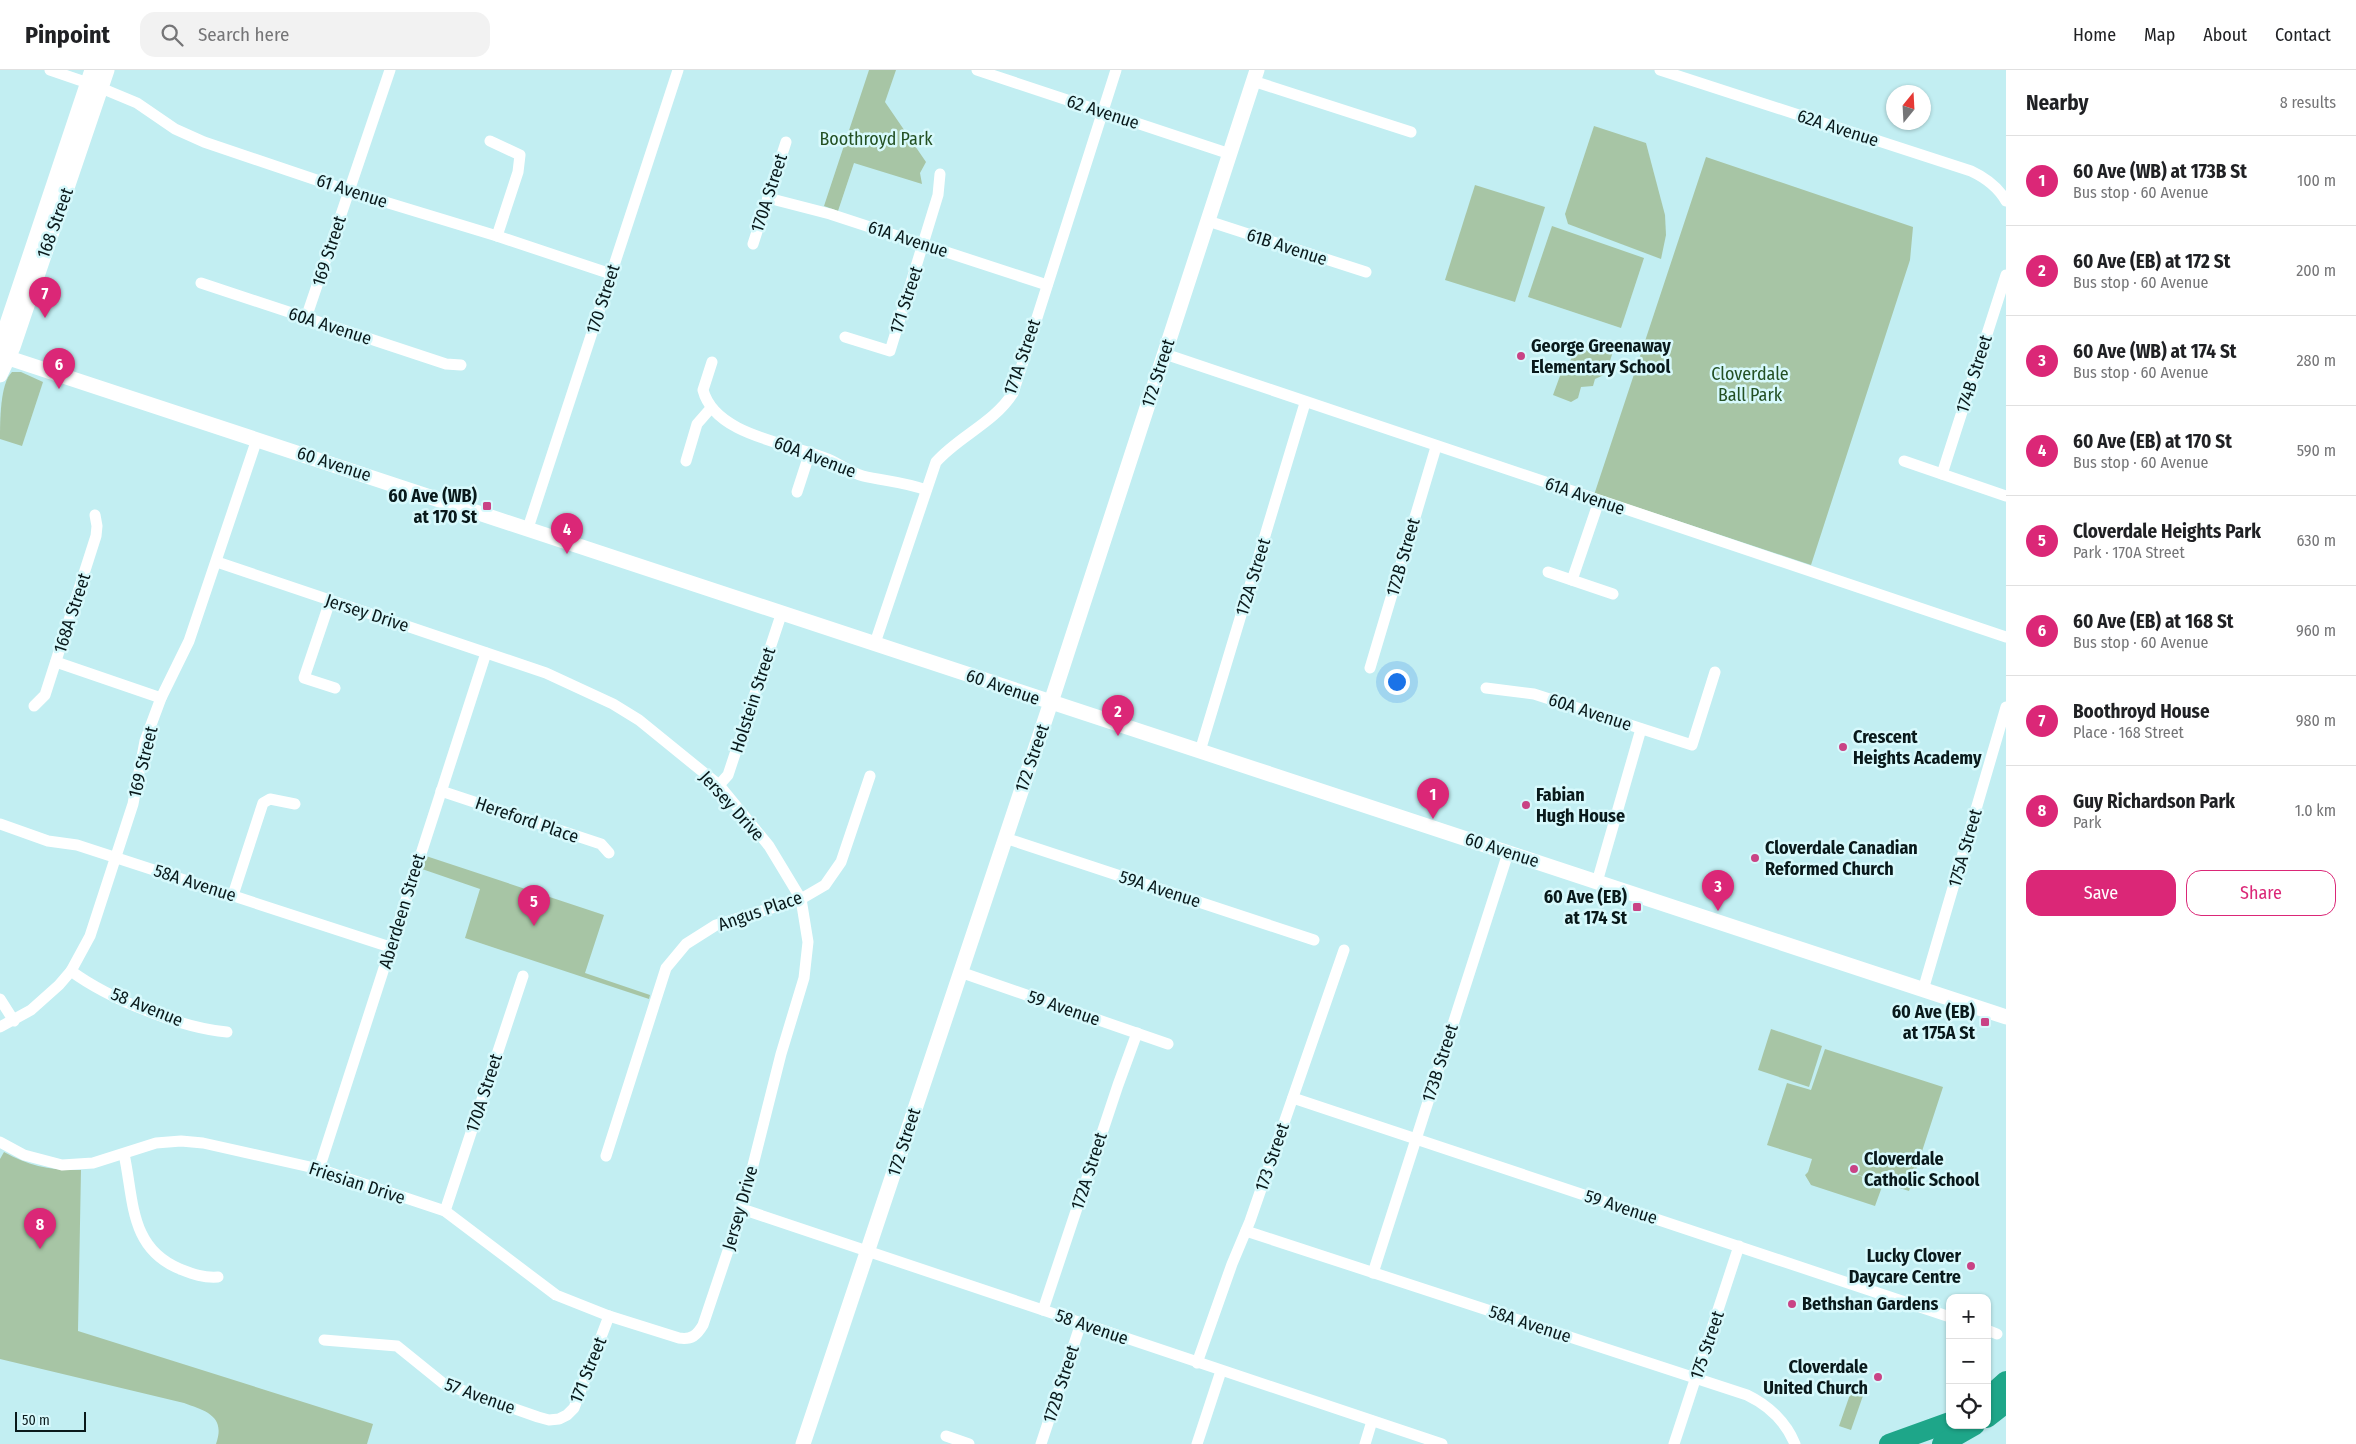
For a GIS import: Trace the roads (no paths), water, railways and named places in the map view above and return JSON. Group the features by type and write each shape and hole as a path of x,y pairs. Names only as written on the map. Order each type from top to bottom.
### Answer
{"highway":[{"path":"1991,1394 2006,1381"},
{"path":"1991,1415 2006,1403"},
{"path":"1890,1444 1946,1423"},
{"path":"1942,1444 1968,1429"}],"street":[{"name":"61 Avenue","path":"50,70 94,81 137,103 194,139 348,191 497,236 611,274"},
{"path":"94,81 98,81 100,70"},
{"name":"168 Street","path":"0,375 3,353 94,81 107,70"},
{"name":"169 Street","path":"306,318 390,70"},
{"name":"170 Street","path":"528,528 678,70"},
{"name":"62 Avenue","path":"977,70 1230,154"},
{"name":"171A Street","path":"875,643 936,462 947,449 1003,408 1013,393 1116,70"},
{"name":"62A Avenue","path":"1660,70 1971,172 1990,182 2001,192 2006,201"},
{"path":"1255,75 1411,132"},
{"name":"172 Street","path":"803,1444 1050,703 1255,75"},
{"name":"168 Street","path":"3,353 72,176 94,81"},
{"path":"490,141 520,155 518,172 497,236"},
{"name":"170A Street","path":"753,244 786,142"},
{"name":"171 Street","path":"845,337 890,351 938,195 940,174"},
{"name":"61A Avenue","path":"768,198 830,214 1047,285"},
{"name":"61B Avenue","path":"1208,221 1366,272"},
{"name":"174B Street","path":"1942,474 2006,275"},
{"name":"60A Avenue","path":"200,283 446,364 461,366"},
{"name":"60 Avenue","path":"3,353 1050,703 2006,1017"},
{"name":"61A Avenue","path":"1165,354 1305,403 2006,637"},
{"path":"686,461 697,424 712,408 703,390 712,362"},
{"name":"172A Street","path":"1200,751 1305,403"},
{"name":"60A Avenue","path":"712,408 723,419 747,432 810,452 861,475 898,481 926,490"},
{"name":"169 Street","path":"0,1028 14,1021 46,998 71,971 90,936 138,786 145,741 161,698 189,641 217,562 256,439"},
{"name":"172B Street","path":"1370,668 1436,447"},
{"path":"797,492 810,452"},
{"path":"1904,460 2006,496"},
{"path":"1572,580 1599,501"},
{"name":"168A Street","path":"34,706 45,695 56,662 96,536 95,515"},
{"name":"Jersey Drive","path":"217,562 546,673 613,704 653,731 719,785 769,846 801,898 808,942 804,978 781,1054 742,1209 703,1325 695,1336 688,1339"},
{"path":"1548,572 1613,594"},
{"path":"330,601 304,678 335,688"},
{"name":"Holstein Street","path":"719,785 728,775 782,612"},
{"name":"Aberdeen Street","path":"319,1169 486,653"},
{"path":"56,662 161,698"},
{"name":"60A Avenue","path":"1486,688 1534,694 1692,745 1715,672"},
{"name":"175A Street","path":"1923,990 2006,706"},
{"path":"1596,882 1641,729"},
{"name":"Angus Place","path":"606,1156 666,968 686,944 716,925 801,898 825,885 841,862 870,776"},
{"name":"Hereford Place","path":"441,791 601,844 609,853"},
{"path":"233,895 263,803 270,799 295,804"},
{"name":"58A Avenue","path":"0,824 48,841 77,845 390,947"},
{"name":"59A Avenue","path":"1005,838 1314,940"},
{"name":"173B Street","path":"1373,1273 1508,853"},
{"name":"173 Street","path":"1197,1363 1232,1264 1246,1231 1344,950"},
{"name":"58 Avenue","path":"71,971 82,980 146,1010 208,1030 227,1032"},
{"name":"59 Avenue","path":"960,972 1168,1044"},
{"name":"170A Street","path":"445,1211 522,976"},
{"path":"0,999 14,1021"},
{"name":"172A Street","path":"1042,1310 1137,1033"},
{"name":"59 Avenue","path":"1292,1098 1946,1316"},
{"name":"Friesian Drive","path":"0,1142 24,1155 47,1163 62,1165 93,1163 156,1143 181,1141 319,1169 445,1211 546,1289 567,1300 609,1316 679,1338 688,1339"},
{"path":"124,1154 134,1217 141,1235 150,1247 174,1267 195,1275 218,1277"},
{"name":"58 Avenue","path":"742,1209 1442,1444"},
{"name":"58A Avenue","path":"1246,1231 1747,1395 1762,1403 1777,1416 1795,1444"},
{"name":"175 Street","path":"1674,1444 1740,1246"},
{"name":"171 Street","path":"559,1419 567,1415 574,1408 609,1316"},
{"name":"172B Street","path":"1041,1444 1081,1324"},
{"name":"57 Avenue","path":"324,1340 392,1344 402,1349 436,1379 454,1389 538,1417 549,1420 559,1419"},
{"path":"1197,1444 1221,1371"},
{"path":"1365,1444 1372,1421"},
{"path":"946,1436 969,1444"}],"place":[{"name":"Boothroyd House","path":"45,318"},
{"name":"George Greenaway Elementary School","path":"1521,356"},
{"name":"60 Ave (EB) at 168 St","path":"59,389"},
{"name":"60 Ave (WB) at 170 St","path":"487,506"},
{"name":"60 Ave (EB) at 170 St","path":"567,554"},
{"name":"60 Ave (EB) at 172 St","path":"1118,736"},
{"name":"Crescent Heights Academy","path":"1843,747"},
{"name":"Fabian Hugh House","path":"1526,805"},
{"name":"60 Ave (WB) at 173B St","path":"1433,819"},
{"name":"Cloverdale Canadian Reformed Church","path":"1755,858"},
{"name":"60 Ave (EB) at 174 St","path":"1637,907"},
{"name":"60 Ave (WB) at 174 St","path":"1718,911"},
{"name":"Cloverdale Heights Park","path":"534,926"},
{"name":"60 Ave (EB) at 175A St","path":"1985,1022"},
{"name":"Cloverdale Catholic School","path":"1854,1169"},
{"name":"Guy Richardson Park","path":"40,1249"},
{"name":"Lucky Clover Daycare Centre","path":"1971,1266"},
{"name":"Bethshan Gardens","path":"1792,1304"},
{"name":"Cloverdale United Church","path":"1878,1377"}],"park label":[{"name":"Boothroyd Park","path":"876,139"},
{"name":"Cloverdale Ball Park","path":"1750,384"}]}
